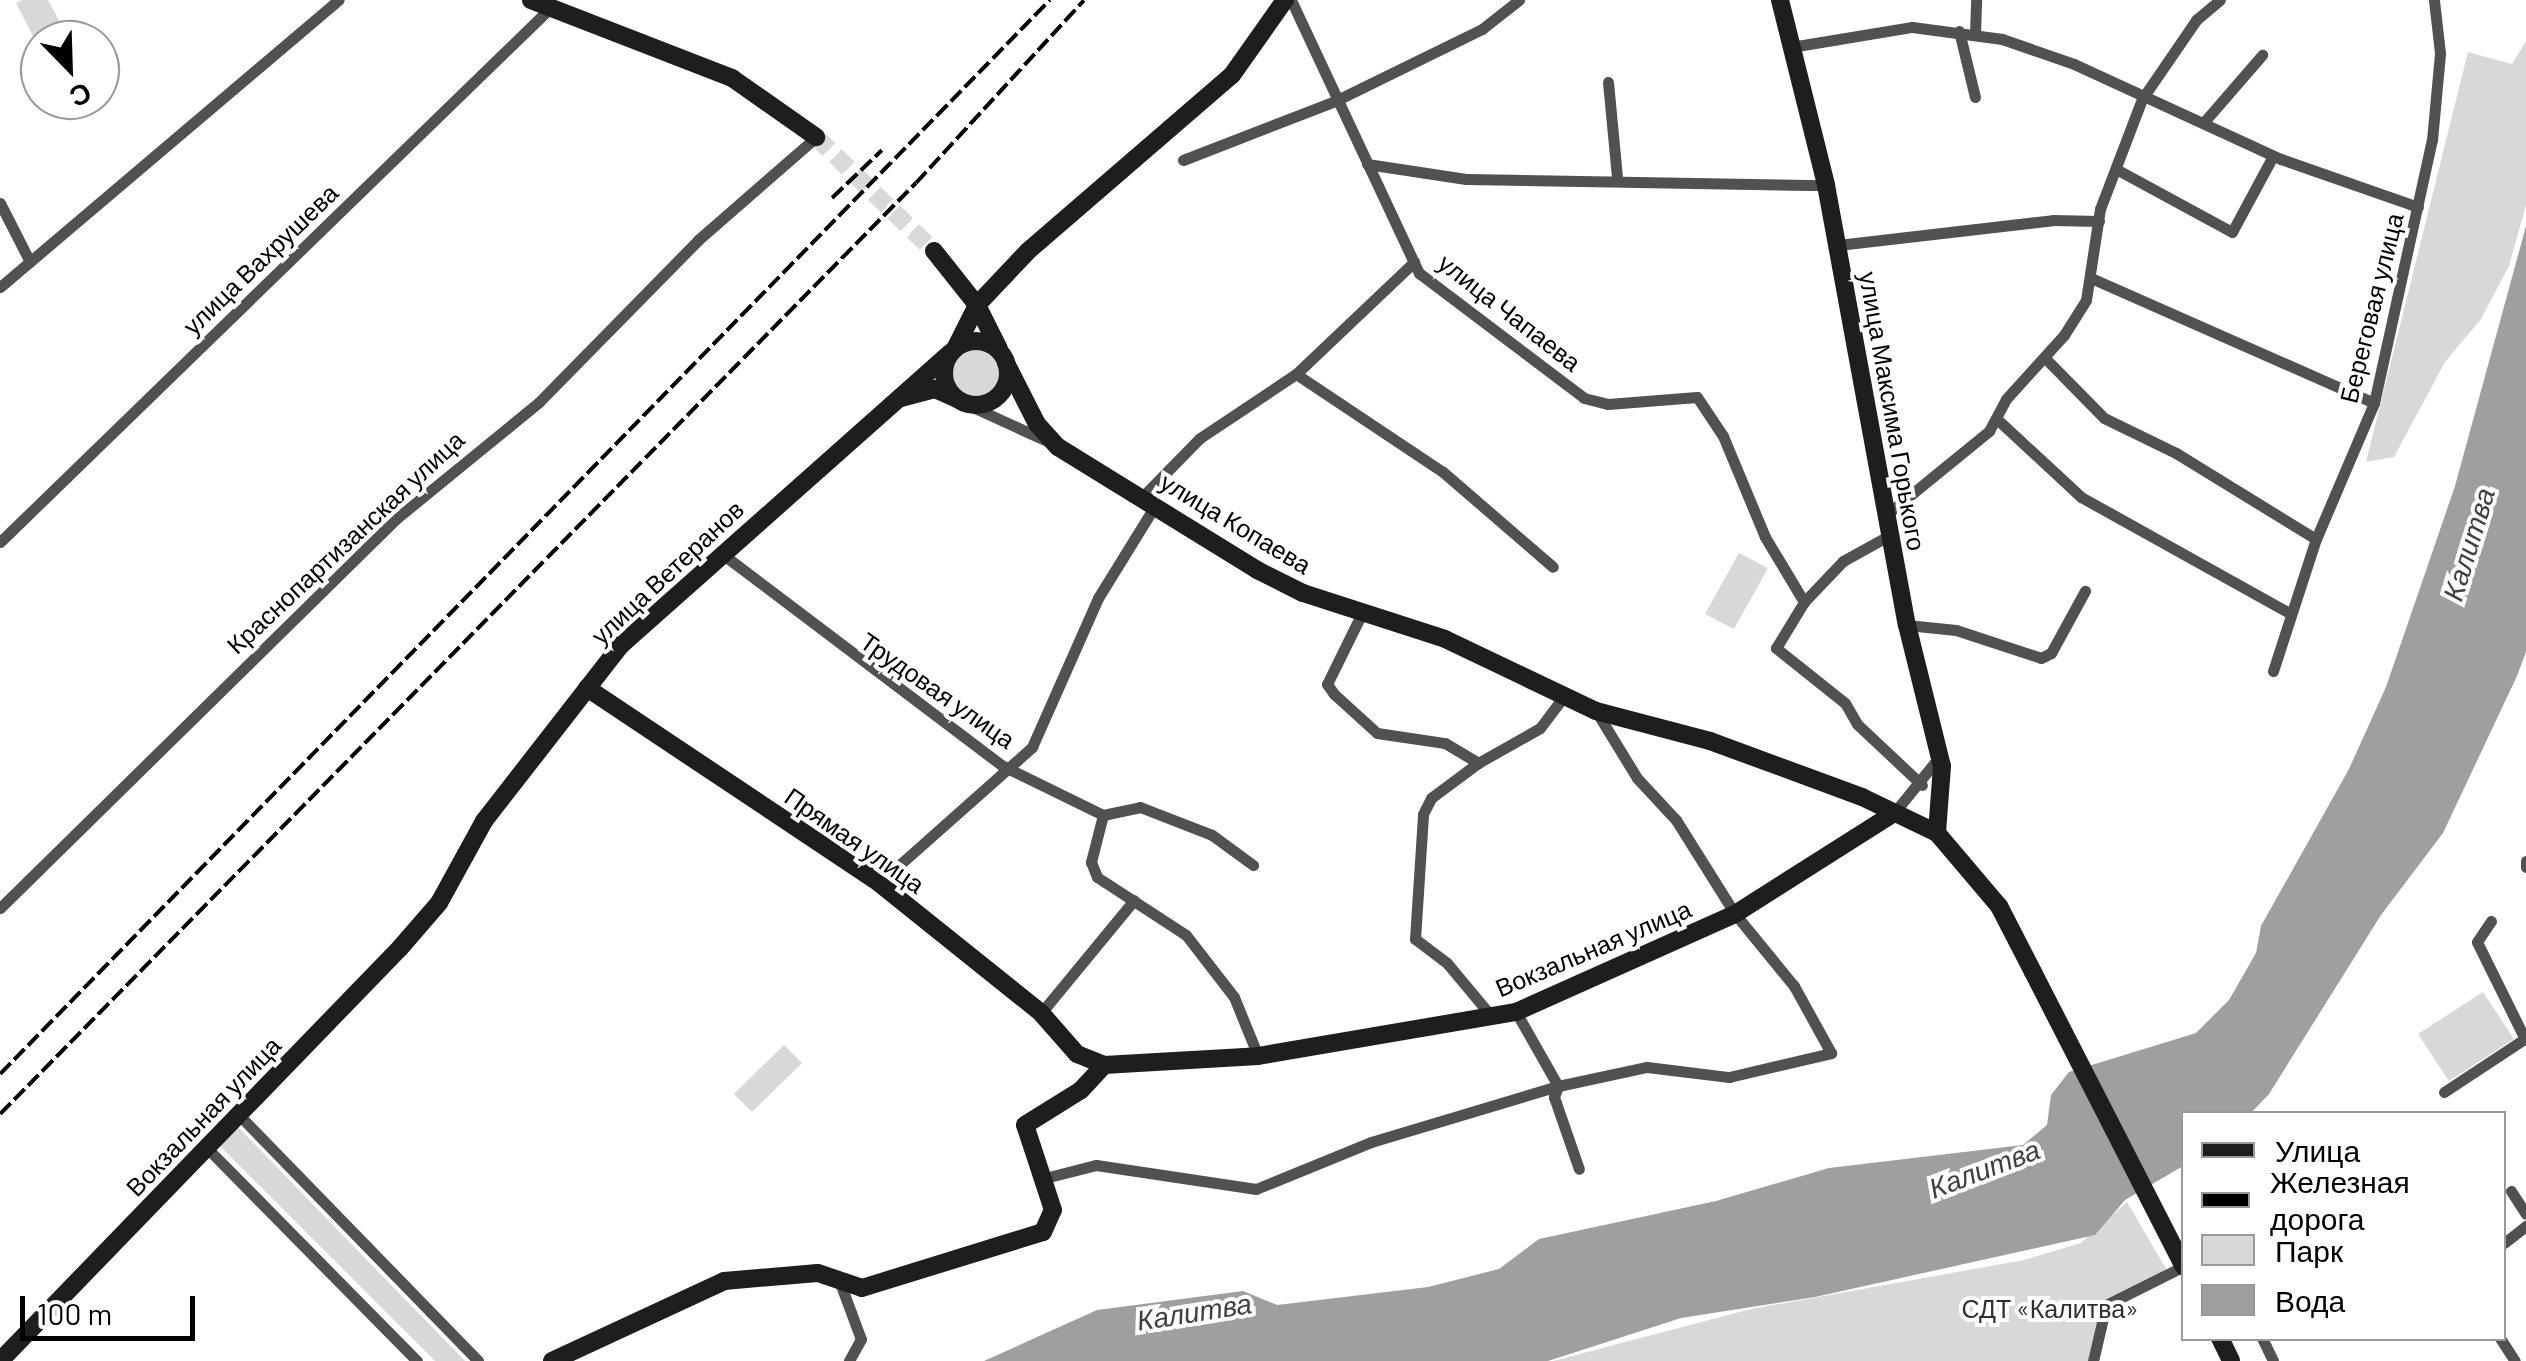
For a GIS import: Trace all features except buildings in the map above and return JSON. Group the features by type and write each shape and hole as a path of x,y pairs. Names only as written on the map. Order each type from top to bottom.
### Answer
{"main road":[{"path":"531,0 732,78 816,137"},
{"path":"960,400 944,376 977,306 1050,229 1232,75 1288,0"},
{"name":"улица Максима Горького","path":"1780,0 1826,185 1907,625 1940,756 1944,780 1937,833"},
{"name":"улица Копаева","path":"934,251 977,306 1037,424 1058,447 1150,500 1258,570 1362,613 1445,639 1596,711 1710,741 1937,833"},
{"path":"891,402 923,390 960,400 994,400 1006,383 1004,358 979,341 953,351"},
{"name":"улица Ветеранов","path":"439,903 484,821 620,646 953,351"},
{"name":"Прямая улица","path":"587,688 879,883 1041,1013 1077,1054"},
{"name":"Вокзальная улица","path":"1077,1054 1104,1065 1258,1056 1516,1012 1734,914 1894,813"},
{"path":"1937,833 1999,906 2181,1261"},
{"name":"Вокзальная улица","path":"0,1361 439,903"},
{"path":"552,1361 724,1281 818,1273 862,1288 1042,1232 1053,1210 1025,1125 1081,1090 1104,1065"}],"street":[{"path":"0,287 339,0"},
{"name":"улица Чапаева","path":"1288,0 1419,273 1584,398 1608,404 1697,398 1724,436 1765,537 1804,602"},
{"path":"1183,160 1335,101 1482,29 1519,0"},
{"path":"1975,33 1976,0"},
{"path":"1886,515 1998,422 2006,399 2045,358 2086,300 2099,221 2142,99 2196,20 2220,0"},
{"name":"Береговая улица","path":"2274,671 2289,613 2316,540 2374,403 2418,208 2440,53 2434,0"},
{"name":"улица Вахрушева","path":"0,542 550,8"},
{"path":"1791,47 1912,27 1975,33 2074,64 2142,99 2204,122 2273,156 2418,208"},
{"path":"1959,31 1975,97"},
{"path":"2204,122 2262,55"},
{"path":"1608,82 1617,177"},
{"name":"Краснопартизанская улица","path":"0,908 397,518 539,402 698,240 816,137"},
{"path":"2116,170 2232,232 2273,156"},
{"path":"1367,164 1466,179 1617,177 1826,185"},
{"path":"0,204 30,262"},
{"path":"1838,246 2053,220 2099,221"},
{"path":"879,883 1032,748 1098,598 1150,500 1200,438 1296,374 1414,262"},
{"path":"2092,278 2374,403"},
{"path":"2045,358 2104,418 2176,453 2316,540"},
{"path":"1296,374 1442,472 1553,567"},
{"path":"960,400 1058,447"},
{"path":"1998,422 2081,497 2289,613"},
{"path":"1890,535 1843,561 1804,602 1776,648 1845,703 1857,724 1922,785"},
{"name":"Трудовая улица","path":"721,553 1010,768 1103,815"},
{"path":"1907,625 1956,630 2041,658 2051,652 2085,590"},
{"path":"1362,613 1327,684 1334,694 1377,732 1445,743 1478,764"},
{"path":"1492,1017 1447,964 1415,938 1426,855 1423,814 1432,798 1478,764 1540,728 1563,698"},
{"path":"1045,1178 1096,1165 1256,1189 1371,1142 1558,1086 1646,1067 1730,1076 1831,1053 1794,986 1734,914 1676,820 1637,778 1596,711"},
{"path":"1894,813 1922,785 1940,756"},
{"path":"1252,864 1212,835 1140,806 1103,815 1091,862 1098,877 1186,935 1234,997 1258,1056"},
{"path":"1041,1013 1134,900"},
{"path":"2444,1092 2525,1038 2478,942 2491,921"},
{"path":"1516,1012 1558,1086 1554,1097 1580,1169"},
{"path":"239,1115 478,1361"},
{"path":"207,1148 417,1361"},
{"path":"2511,1191 2526,1214"},
{"path":"2506,1241 2526,1226"},
{"path":"2093,1361 2106,1305 2181,1268"},
{"path":"839,1280 861,1339 849,1361"}],"green space":[{"path":"48,0 59,20 25,20 16,3"},
{"path":"2526,41 2526,205 2509,266 2481,319 2445,362 2394,457 2366,462 2468,52 2512,64"},
{"path":"975,348 993,355 1000,373 993,391 975,398 957,391 950,373 957,355"},
{"path":"1739,553 1768,568 1734,629 1705,614"},
{"path":"2483,992 2514,1039 2449,1081 2418,1034"},
{"path":"784,1045 802,1063 752,1112 734,1094"},
{"path":"234,1123 465,1361 435,1361 215,1141"},
{"name":"СДТ «Калитва»","path":"2127,1202 2168,1272 2106,1305 2094,1361 1553,1361 1751,1309 2024,1260 2081,1243"}],"water":[{"name":"Калитва","path":"2526,226 2526,652 2517,676 2443,833 2381,915 2269,1094 2253,1111 2181,1111 2181,1167 2125,1200 2095,1235 1815,1297 1681,1318 1548,1361 984,1361 1097,1310 1243,1291 1277,1305 1428,1287 1499,1269 1539,1239 1716,1201 1829,1168 2023,1145 2047,1125 2051,1095 2069,1072 2196,1033 2229,1000 2256,953 2261,926 2349,769 2386,687 2455,486"}],"tunnel":[{"path":"816,137 934,251"}],"railway":[{"path":"0,1074 1050,0"},
{"path":"0,1114 916,183 1084,0"},
{"path":"832,198 882,150"}]}
